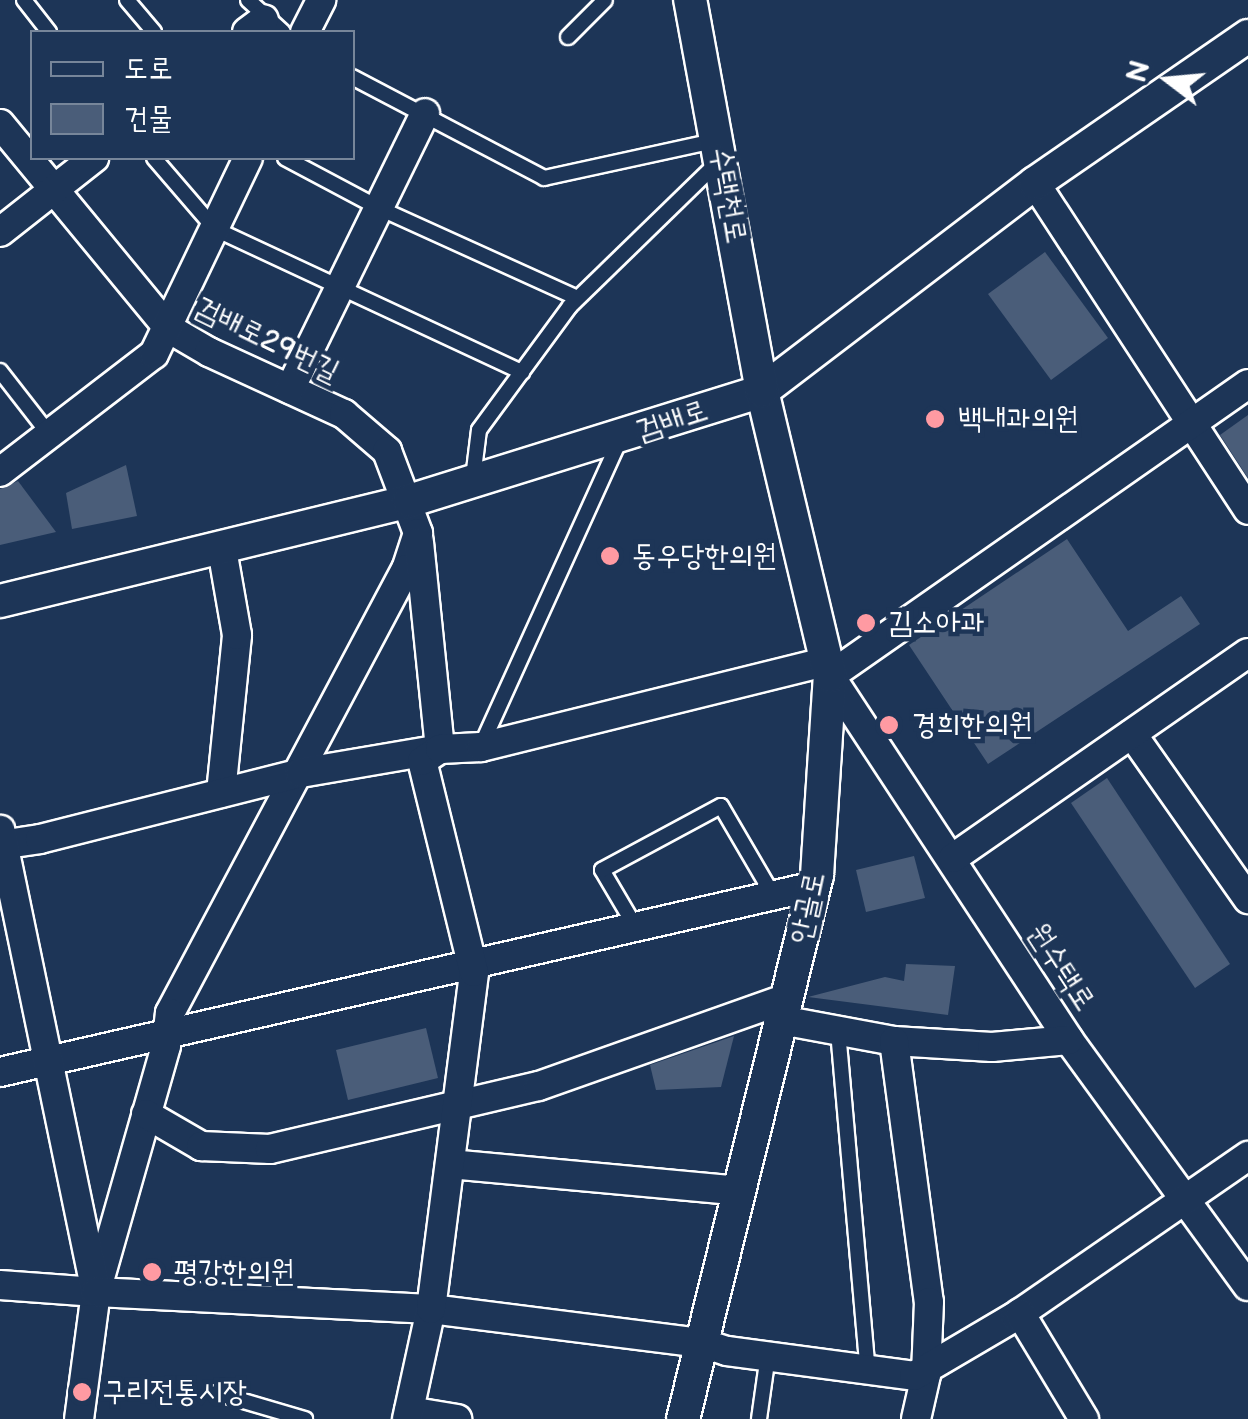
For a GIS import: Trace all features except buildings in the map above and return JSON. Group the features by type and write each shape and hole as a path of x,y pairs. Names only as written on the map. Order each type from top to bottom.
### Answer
{"street":[{"path":"306,30 321,0"},
{"name":"수택천로","path":"690,0 721,149 762,391"},
{"name":"검배로","path":"0,601 409,501 762,391 1035,183 1248,36"},
{"path":"290,389 426,113"},
{"name":"검배로29번길","path":"0,124 168,328 344,414 387,451 409,501 418,534 440,748"},
{"path":"0,232 92,160"},
{"path":"0,472 154,354 247,160"},
{"path":"1035,183 1248,510"},
{"path":"96,1292 51,1059 1,839 40,839 300,773 440,748 481,747 827,669 1248,384"},
{"name":"안골로","path":"684,1419 814,886 827,669 762,391"},
{"path":"79,1419 96,1292 168,1036 170,1014 406,569 418,534"},
{"path":"221,792 237,635 222,549"},
{"path":"953,858 1248,653"},
{"name":"원수택로","path":"827,669 1069,1040 1248,1286"},
{"path":"1132,734 1248,899"},
{"path":"440,748 422,761 472,964 460,1100 431,1309 408,1415 457,1419"},
{"path":"0,1072 814,886"},
{"path":"146,1114 201,1146 270,1149 333,1137 460,1100 540,1086 784,1009 838,1031 894,1041 992,1047 1069,1040"},
{"path":"894,1041 929,1302 926,1368 916,1419"},
{"path":"0,1285 431,1309 702,1343 727,1352 914,1376 1020,1313 1248,1156"},
{"path":"450,1164 740,1191"},
{"path":"1020,1313 1084,1419"}],"lane":[{"path":"24,0 47,30"},
{"path":"127,0 152,30"},
{"path":"568,38 605,0"},
{"path":"355,78 544,178 721,149"},
{"path":"472,483 479,430 522,372 578,298 721,149"},
{"path":"156,160 215,229 338,290 522,372"},
{"path":"289,160 379,208 578,298"},
{"path":"0,371 49,434"},
{"path":"481,747 621,438"},
{"path":"635,926 602,870 720,806 774,895"},
{"path":"838,1031 868,1370"},
{"path":"759,1419 768,1355"},
{"path":"216,1393 305,1419"}],"place":[{"name":"백내과의원","path":"935,419"},
{"name":"동우당한의원","path":"610,556"},
{"name":"김소아과","path":"866,623"},
{"name":"경희한의원","path":"889,725"},
{"name":"평강한의원","path":"152,1272"},
{"name":"구리전통시장","path":"82,1392"}]}
